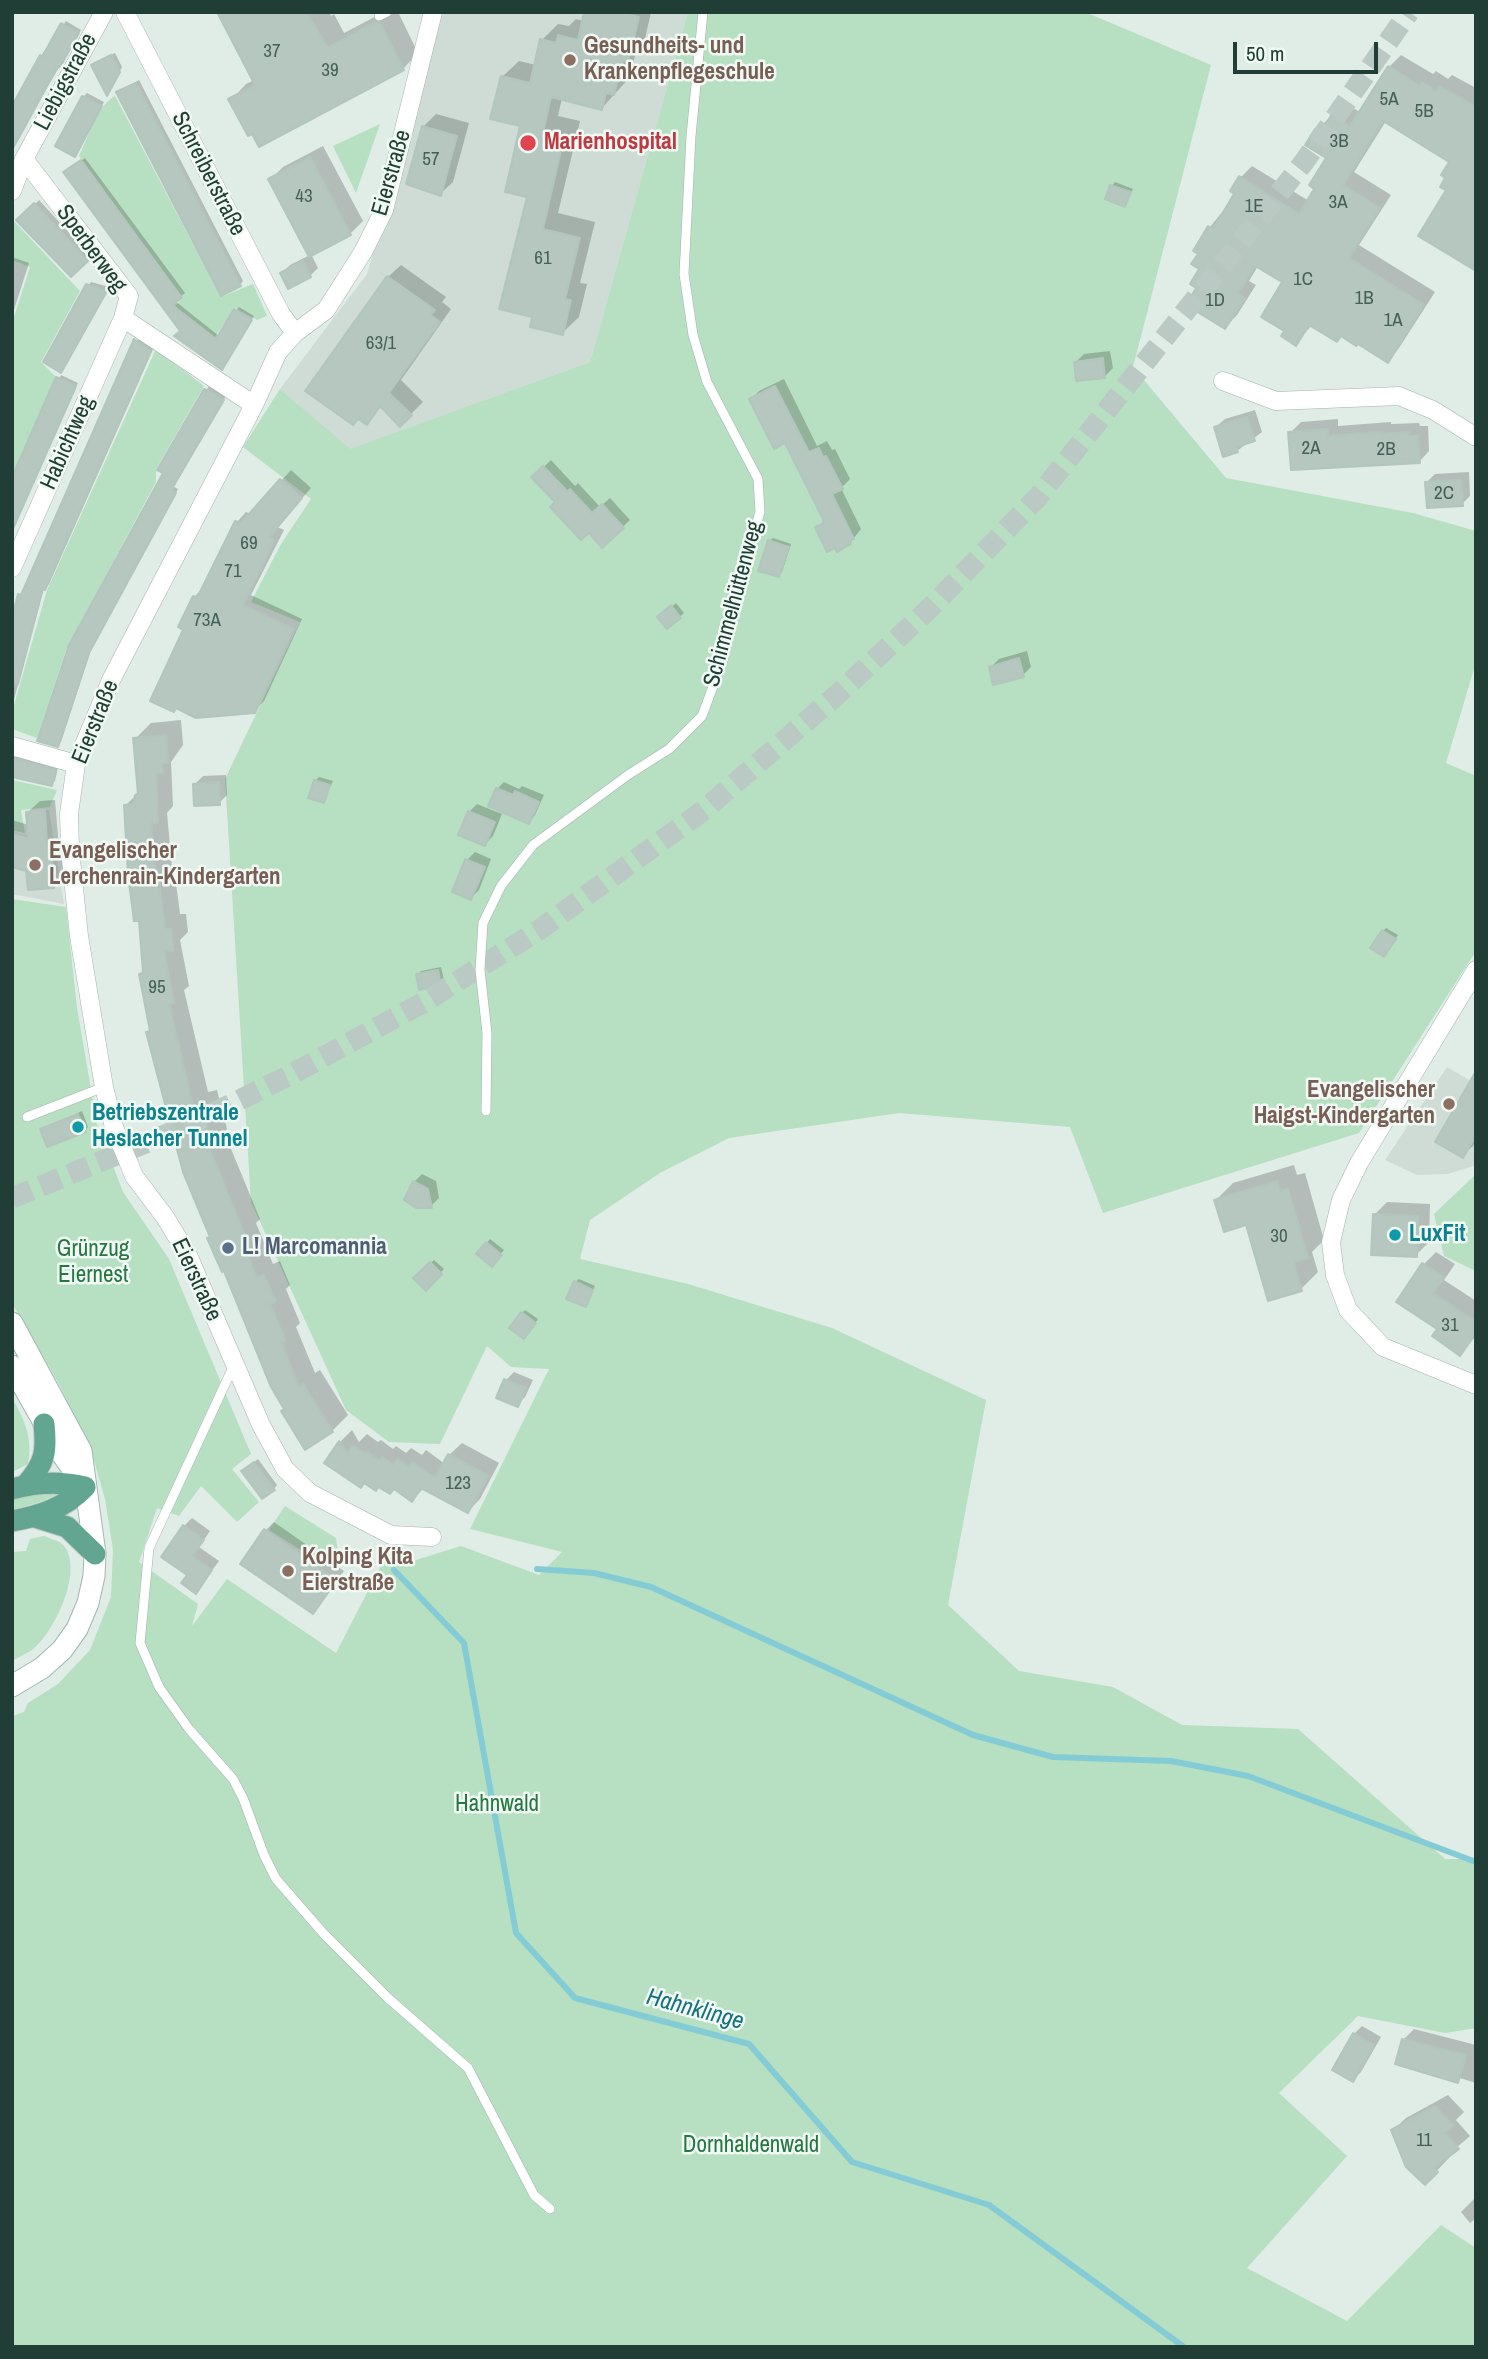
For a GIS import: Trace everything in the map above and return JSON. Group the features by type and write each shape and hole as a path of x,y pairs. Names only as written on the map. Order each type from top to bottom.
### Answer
{"main road":[{"path":"12,1324 81,1451 95,1554 94,1576 88,1603 77,1629 62,1650 42,1668 12,1686"},
{"path":"12,1366 44,1424 85,1487"},
{"path":"19,1487 40,1469 45,1452 44,1424"},
{"path":"19,1487 60,1482 85,1487"},
{"path":"12,1521 35,1517 60,1507 85,1487"},
{"path":"35,1517 67,1527 95,1554"}],"street":[{"name":"Liebigstraße","path":"12,191 24,159 104,12"},
{"name":"Schreiberstraße","path":"125,12 281,314 295,333"},
{"name":"Eierstraße","path":"432,1537 391,1535 310,1493 285,1469 261,1425 188,1255 165,1217 134,1176 114,1127 104,1087 79,936 69,814 76,764 111,680 254,404 278,352 295,333 326,310 363,252 384,210 433,12"},
{"name":"Sperberweg","path":"24,159 129,296 123,318 254,404"},
{"name":"Habichtweg","path":"12,568 123,318"},
{"path":"1223,381 1276,401 1399,396 1433,410 1476,437"},
{"path":"12,746 76,764"},
{"path":"1476,970 1359,1163 1341,1200 1331,1242 1335,1275 1348,1310 1383,1347 1476,1385"}],"lane":[{"name":"Schimmelhüttenweg","path":"486,1111 487,1033 480,970 483,923 501,886 533,845 628,775 669,749 702,716 723,660 739,584 760,512 758,479 707,382 692,335 684,274 691,136 703,12"},
{"path":"27,1117 104,1087"},
{"path":"234,1364 149,1548 140,1643 159,1687 188,1729 219,1761 238,1788 276,1878 324,1934 388,1998 468,2068 534,2195 550,2209"}],"shaded area":[{"name":"Marienhospital","path":"442,12 688,12 590,362 349,450 280,389 367,274"},
{"name":"Evangelischer Lerchenrain-Kindergarten","path":"49,810 64,904 12,894 12,833 27,836 25,811"},
{"name":"Evangelischer Haigst-Kindergarten","path":"1447,1067 1476,1084 1476,1165 1448,1174 1417,1175 1385,1160"}],"green space":[{"path":"688,12 1078,12 1092,15 1211,65 1133,367 1226,478 1413,513 1476,531 1476,662 1446,763 1476,776 1476,951 1359,1133 1103,1213 1070,1127 899,1113 729,1138 660,1173 590,1220 580,1259 688,1284 832,1328 986,1400 948,1605 1019,1671 1113,1687 1182,1725 1298,1729 1445,1859 1476,1859 1476,2028 1445,2033 1358,2016 1279,2093 1347,2156 1247,2268 1347,2321 1441,2225 1476,2248 1476,2347 12,2347 12,1716 24,1712 28,1703 58,1684 90,1650 111,1597 113,1550 105,1499 92,1453 60,1386 12,1303 12,899 66,907 77,1008 97,1124 123,1192 169,1259 251,1454 232,1469 259,1502 237,1522 201,1486 179,1516 157,1508 139,1562 198,1604 192,1626 227,1579 336,1653 387,1554 413,1561 461,1546 539,1575 562,1552 470,1529 549,1369 511,1367 487,1346 440,1444 389,1442 346,1410 251,1202 225,779 300,622 251,602 281,544 311,499 243,447 280,389 350,449 590,362"},
{"path":"115,96 221,297 253,284 267,316 257,320 235,308 215,337 175,306 183,298 79,156 99,114"},
{"path":"380,124 356,193 333,146"},
{"path":"12,219 80,291 41,362 56,377 12,475 12,323 30,267 12,260"},
{"path":"156,349 204,386 156,469 156,482 66,650 37,738 12,729 12,712 47,590"},
{"path":"12,780 57,790 50,807 21,810 25,833 12,830"},
{"path":"1476,1174 1476,1271 1444,1256 1434,1214"},
{"path":"12,1398 29,1438 29,1455 28,1464 12,1472"},
{"path":"54,1490 55,1495 43,1501 12,1510 12,1497"},
{"path":"285,1506 336,1538 338,1553 326,1566 269,1530"},
{"path":"44,1536 64,1546 69,1557 71,1570 64,1601 41,1642 12,1661 12,1552 26,1551 30,1539"}],"building":[{"path":"217,12 306,12 328,48 376,22 380,23 404,70 259,147 252,134 248,136 228,99 255,85"},
{"path":"584,12 618,12 639,17 628,62 623,60 614,95 606,93 602,110 551,97 543,132 564,137 543,229 580,238 565,299 571,300 563,335 530,327 532,317 499,309 527,197 505,192 520,126 490,119 501,76 530,83 540,39 556,43 558,35 578,40"},
{"path":"61,23 79,33 12,150 12,106"},
{"path":"111,55 120,72 107,96 91,65"},
{"path":"1388,66 1420,86 1422,82 1436,91 1439,86 1476,107 1476,271 1418,236 1446,190 1440,187 1445,178 1441,175 1449,162 1383,121 1343,185 1380,208 1349,258 1424,305 1388,363 1358,344 1356,346 1341,336 1337,342 1309,325 1296,346 1281,336 1284,331 1261,317 1282,282 1255,266 1238,293 1245,298 1225,329 1186,305 1196,288 1190,284 1199,269 1191,264 1198,254 1193,251 1208,226 1213,229 1234,194 1230,191 1239,176 1299,214 1314,189 1309,185 1326,158 1305,145 1315,129 1321,132 1332,114 1350,126"},
{"path":"136,83 241,286 221,296 116,92"},
{"path":"82,96 102,106 75,157 55,146"},
{"path":"422,126 457,136 441,196 406,184"},
{"path":"310,157 351,235 309,257 268,179"},
{"path":"81,160 182,298 172,305 216,339 234,309 252,320 222,370 174,336 180,331 63,172"},
{"path":"1110,185 1131,192 1125,207 1105,199"},
{"path":"34,203 88,261 71,277 16,220"},
{"path":"303,261 311,277 288,289 280,273"},
{"path":"387,276 435,310 431,315 440,322 389,393 412,415 400,427 380,406 367,425 358,419 353,425 305,391"},
{"path":"86,284 107,291 61,373 43,362"},
{"path":"134,339 151,351 45,590 43,588 18,684 12,683 12,618 18,594 21,595"},
{"path":"1103,358 1105,378 1076,381 1074,362"},
{"path":"56,377 76,386 12,531 12,477"},
{"path":"775,386 809,452 819,448 843,489 832,494 854,539 849,541 851,544 837,552 835,548 827,552 815,527 823,524 823,519 785,443 774,449 749,399"},
{"path":"204,389 224,400 171,490 176,493 89,653 58,747 37,741 69,645 163,473 157,470"},
{"path":"1247,417 1255,441 1236,447 1238,452 1223,457 1214,427"},
{"path":"1328,429 1328,436 1409,432 1409,436 1418,436 1420,463 1291,470 1288,432"},
{"path":"543,466 592,513 602,504 624,528 602,548 589,533 581,540 550,507 555,502 531,477"},
{"path":"280,479 302,498 269,537 275,540 243,605 293,629 255,713 196,718 176,708 174,712 150,701 183,630 178,627 193,596 197,598 235,521 241,523"},
{"path":"1461,480 1463,506 1427,508 1425,482"},
{"path":"768,540 789,547 779,577 758,571"},
{"path":"671,605 681,618 667,629 657,617"},
{"path":"1019,658 1024,677 993,685 989,667"},
{"path":"166,735 168,763 162,763 163,773 156,773 158,823 151,823 165,929 171,929 173,950 164,951 174,1003 169,1004 193,1107 202,1105 212,1147 209,1147 245,1236 240,1238 257,1278 264,1275 276,1302 270,1304 285,1340 281,1342 299,1387 303,1384 333,1432 305,1450 281,1411 284,1409 271,1387 224,1271 222,1272 207,1238 210,1237 183,1172 146,1032 150,1031 139,974 143,973 139,921 134,921 128,875 124,805 134,804 135,795 138,794 133,738"},
{"path":"12,758 56,770 52,786 12,777"},
{"path":"314,780 330,785 324,803 308,798"},
{"path":"219,782 220,805 194,806 193,784"},
{"path":"496,788 513,795 515,791 539,802 529,824 488,806"},
{"name":"Evangelischer Lerchenrain-Kindergarten","path":"45,810 48,858 52,858 54,888 28,890 26,871 12,867 12,834 28,838 26,812"},
{"path":"468,811 495,822 485,846 458,835"},
{"path":"465,859 485,867 471,900 452,892"},
{"path":"1382,930 1396,939 1384,957 1370,948"},
{"path":"438,970 441,985 419,990 416,974"},
{"path":"1476,1071 1476,1135 1463,1158 1435,1142"},
{"path":"78,1114 86,1132 47,1147 40,1129"},
{"path":"413,1181 428,1189 432,1208 416,1208 404,1200"},
{"path":"1277,1181 1280,1191 1288,1189 1308,1258 1294,1262 1302,1291 1268,1301 1246,1225 1224,1232 1214,1200"},
{"name":"LuxFit","path":"1373,1214 1418,1216 1417,1257 1371,1255"},
{"path":"486,1242 502,1255 492,1267 476,1254"},
{"path":"430,1262 442,1274 426,1291 413,1278"},
{"path":"1422,1263 1444,1277 1433,1293 1476,1322 1476,1333 1460,1356 1432,1336 1437,1329 1396,1302"},
{"path":"574,1281 593,1290 586,1307 566,1299"},
{"path":"521,1312 536,1323 524,1339 509,1328"},
{"path":"504,1379 526,1388 518,1407 496,1398"},
{"path":"339,1441 347,1454 353,1446 380,1461 382,1457 393,1465 398,1459 409,1467 412,1462 435,1478 448,1454 488,1476 468,1513 421,1488 412,1502 394,1489 390,1494 378,1487 376,1491 364,1483 361,1488 324,1463"},
{"path":"254,1462 275,1490 262,1499 241,1471"},
{"path":"183,1525 204,1540 192,1556 212,1570 196,1594 181,1583 187,1575 161,1557"},
{"name":"Kolping Kita Eierstraße","path":"264,1529 337,1580 313,1614 240,1564"},
{"path":"1353,2033 1374,2045 1353,2082 1332,2070"},
{"path":"1402,2039 1466,2055 1458,2083 1395,2064"},
{"path":"1435,2106 1453,2126 1445,2133 1459,2149 1434,2168 1438,2172 1425,2185 1406,2167 1391,2130"}],"waterway":[{"path":"537,1569 594,1573 651,1587 973,1735 1053,1757 1171,1761 1248,1776 1476,1862"},
{"name":"Hahnklinge","path":"394,1570 464,1643 516,1933 575,1998 749,2044 852,2162 989,2205 1184,2347"}],"tunnel":[{"path":"12,1198 187,1126 290,1075 426,1001 539,930 704,810 839,693 932,606 1038,497 1304,162 1409,12"}],"place":[{"name":"Gesundheits- und Krankenpflegeschule","path":"570,60"},
{"name":"Marienhospital","path":"528,143"},
{"name":"Evangelischer Lerchenrain-Kindergarten","path":"35,865"},
{"name":"Evangelischer Haigst-Kindergarten","path":"1449,1104"},
{"name":"Betriebszentrale Heslacher Tunnel","path":"78,1127"},
{"name":"LuxFit","path":"1395,1235"},
{"name":"L! Marcomannia","path":"228,1248"},
{"name":"Kolping Kita Eierstraße","path":"288,1571"}],"park label":[{"name":"Grünzug Eiernest","path":"93,1263"},
{"name":"Hahnwald","path":"497,1805"},
{"name":"Dornhaldenwald","path":"751,2146"}]}
